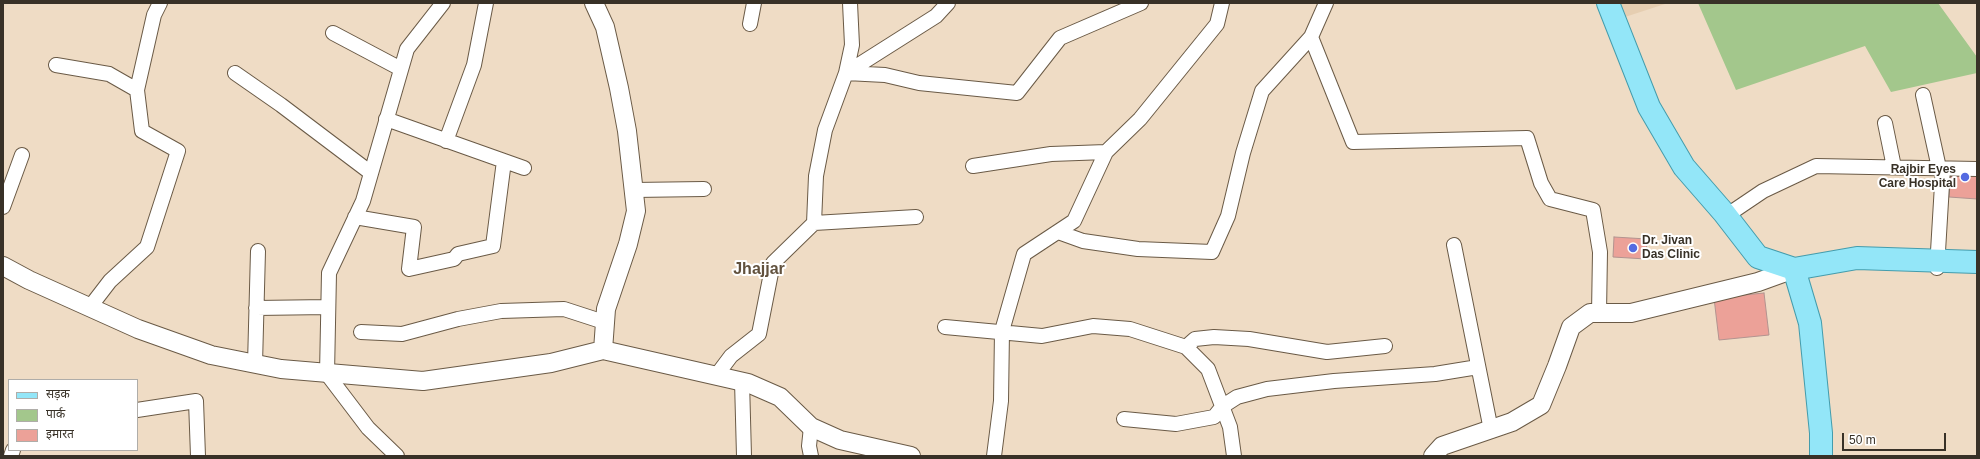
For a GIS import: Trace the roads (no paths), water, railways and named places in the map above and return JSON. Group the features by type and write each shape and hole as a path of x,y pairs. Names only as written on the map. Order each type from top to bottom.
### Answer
{"main road":[{"path":"1608,3 1649,107 1684,167 1758,256 1794,269 1857,258 1937,265 1977,271"},
{"path":"1937,265 1977,262"},
{"path":"1794,269 1810,323 1821,433 1821,456"}],"street":[{"path":"90,308 110,281 147,247 178,151 142,131 138,90 154,15 160,3"},
{"path":"397,456 368,428 327,374 329,273 363,201 407,49 443,3"},
{"path":"446,141 474,64 486,3"},
{"path":"594,3 605,27 619,88 627,131 636,211 606,310 603,350"},
{"path":"750,24 754,3"},
{"path":"814,223 816,176 825,130 846,73 852,45 850,3"},
{"path":"846,73 930,20 948,3"},
{"path":"846,73 885,76 919,83 1017,93 1060,38 1141,3"},
{"path":"994,456 1001,401 1002,331 1024,254 1074,221 1106,152 1140,119 1217,24 1222,3"},
{"path":"1058,232 1083,241 1138,249 1212,252 1228,216 1243,153 1262,91 1311,37 1326,3"},
{"path":"333,33 401,69"},
{"path":"1311,37 1353,142 1527,138 1541,183 1550,199 1593,210 1600,252 1599,313"},
{"path":"56,65 109,74 138,90"},
{"path":"235,73 281,105 371,173"},
{"path":"1923,95 1941,168 1937,265"},
{"path":"386,119 524,168"},
{"path":"1885,123 1894,167"},
{"path":"973,166 1051,154 1106,152"},
{"path":"3,207 22,155"},
{"path":"355,217 414,228 409,269 454,259 458,254 493,246 504,161"},
{"path":"1726,216 1763,191 1816,166 1977,169"},
{"path":"634,190 704,189"},
{"path":"716,376 731,356 759,334 773,263 814,223 916,217"},
{"path":"1454,245 1491,430"},
{"path":"255,364 258,251"},
{"path":"3,266 29,280 138,329 210,355 281,370 423,381 551,363 603,350 742,381 780,397 811,427 840,440 911,456"},
{"path":"1433,456 1442,446 1512,422 1541,405 1571,327 1590,313 1631,313 1758,282 1794,269"},
{"path":"256,308 328,308"},
{"path":"361,332 402,334 458,319 501,310 564,309 604,322"},
{"path":"945,327 1002,331 1042,336 1093,326 1130,329 1186,347 1208,369 1230,427 1234,456"},
{"path":"1186,347 1195,339 1214,337 1271,342 1294,348 1328,352 1385,346"},
{"path":"1124,419 1176,424 1214,417 1223,406 1237,397 1267,390 1334,381 1435,374 1478,367"},
{"path":"742,381 744,456"},
{"path":"138,410 196,401 198,456"},
{"path":"811,427 809,446 811,456"}],"place":[{"name":"Rajbir Eyes Care Hospital","path":"1965,177"},
{"name":"Dr. Jivan Das Clinic","path":"1633,248"}],"district":[{"name":"Jhajjar","path":"759,270"}]}
